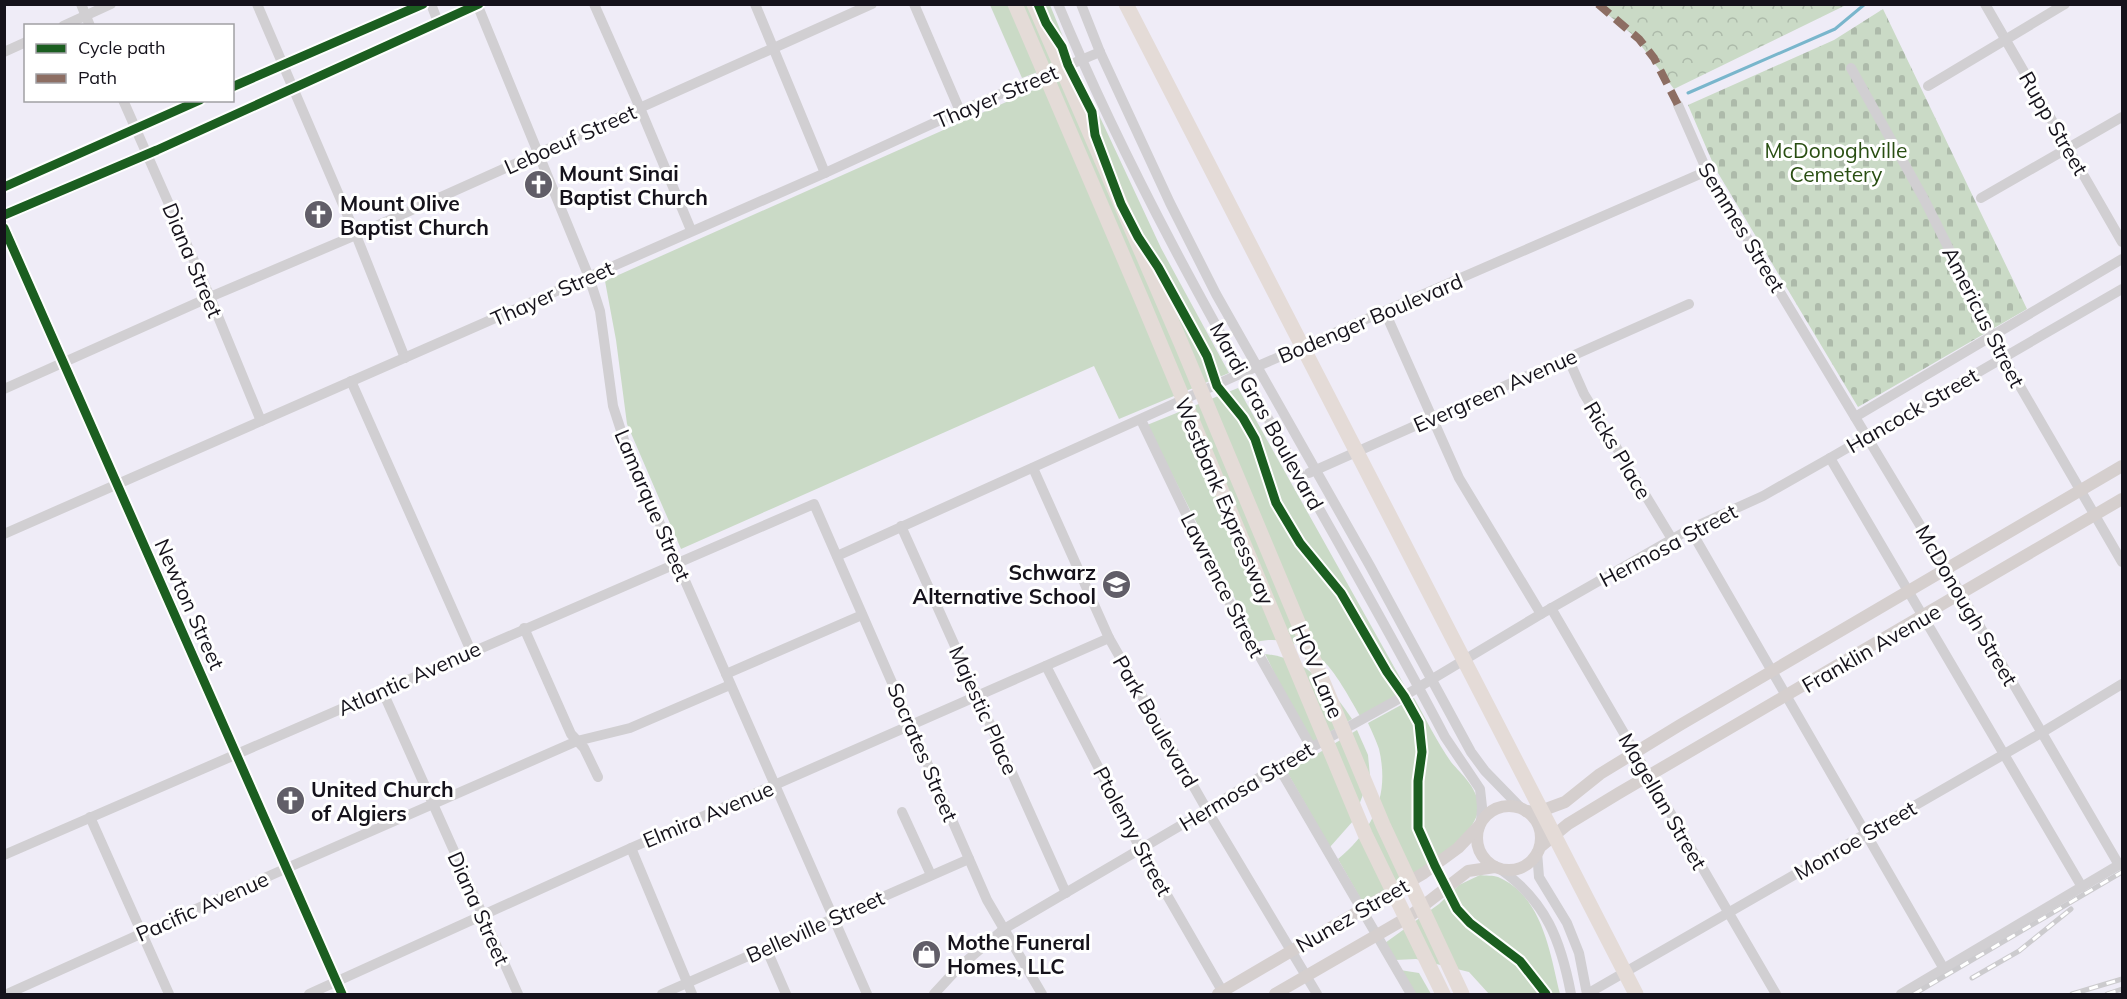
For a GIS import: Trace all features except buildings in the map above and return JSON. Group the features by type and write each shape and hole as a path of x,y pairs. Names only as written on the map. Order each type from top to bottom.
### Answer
{"highway":[{"name":"Westbank Expressway","path":"1015,4 1141,298 1365,834 1443,994"},
{"name":"HOV Lane","path":"1034,4 1176,333 1383,825 1462,994"},
{"path":"1126,4 1636,994"}],"main road":[{"name":"Newton Street","path":"4,228 340,989"},
{"name":"Franklin Avenue","path":"1635,752 2122,466"},
{"name":"Franklin Avenue","path":"1538,850 1568,824 1619,793 1962,595 2122,499"},
{"path":"1523,809 1534,819 1540,829 1538,850 1530,862 1521,867 1511,870 1498,868 1487,861 1480,852 1477,837 1480,824 1488,813 1497,808 1509,806 1538,812 1565,802 1600,774 1635,752"},
{"name":"Nunez Street","path":"1221,994 1435,866 1458,848 1480,824"},
{"name":"Nunez Street","path":"1275,994 1410,916 1468,871 1498,868"}],"street":[{"path":"81,4 88,20"},
{"path":"71,24 88,20 111,4"},
{"path":"257,4 356,235 405,358"},
{"path":"234,86 423,4"},
{"path":"431,4 438,22"},
{"path":"594,4 691,230"},
{"path":"755,4 825,173"},
{"name":"Leboeuf Street","path":"4,389 356,235 872,4"},
{"path":"914,4 960,111"},
{"name":"Mardi Gras Boulevard","path":"1058,4 1081,60 1153,210 1445,737 1480,789 1482,807 1480,824"},
{"name":"Mardi Gras Boulevard","path":"1081,4 1100,52 1216,294 1471,752 1497,785 1523,809"},
{"name":"Rupp Street","path":"1985,4 2122,242"},
{"path":"1928,86 2065,4"},
{"path":"4,216 477,5"},
{"name":"Lamarque Street","path":"477,5 589,277 600,312 613,406 627,449 867,994"},
{"path":"4,52 24,43"},
{"name":"Thayer Street","path":"4,534 825,173 960,111 1100,52"},
{"name":"Americus Street","path":"1851,68 1904,161 2003,357 2122,562"},
{"name":"Diana Street","path":"124,102 210,297 261,421"},
{"path":"4,187 195,102"},
{"name":"Semmes Street","path":"1678,105 1707,171 1814,346"},
{"path":"1981,198 2122,117"},
{"name":"Bodenger Boulevard","path":"837,556 1242,373 1707,171"},
{"name":"Hancock Street","path":"1855,417 2122,259"},
{"name":"Hancock Street","path":"1763,496 2122,289"},
{"name":"Evergreen Avenue","path":"1301,477 1689,304"},
{"path":"1385,312 1459,478 1541,614"},
{"name":"McDonough Street","path":"1814,346 2041,733 2121,864"},
{"name":"Ricks Place","path":"1568,358 1584,393 1672,540"},
{"path":"351,381 471,651"},
{"name":"Lawrence Street","path":"1141,420 1224,593 1311,747"},
{"name":"McDonough Street","path":"1830,458 2082,887"},
{"name":"Park Boulevard","path":"1032,468 1109,638 1207,810 1317,994"},
{"name":"Hermosa Street","path":"934,994 957,968 1004,929 1278,766 1419,687 1551,608 1690,529 1763,496"},
{"name":"Atlantic Avenue","path":"4,855 814,504"},
{"name":"Socrates Street","path":"814,504 987,900 1042,994"},
{"name":"Majestic Place","path":"902,526 1066,893"},
{"path":"1690,529 1944,969"},
{"name":"Magellan Street","path":"1551,608 1776,994"},
{"name":"Pacific Avenue","path":"7,994 577,741 630,728 862,615"},
{"path":"524,628 571,734 584,748 598,777"},
{"name":"Elmira Avenue","path":"309,994 340,989 483,916 631,848 911,723 1109,638"},
{"name":"Ptolemy Street","path":"1046,666 1141,849 1221,994"},
{"name":"Monroe Street","path":"1587,994 2005,754 2122,684"},
{"name":"Diana Street","path":"382,690 518,994"},
{"path":"1278,766 1411,994"},
{"path":"902,812 931,875"},
{"path":"90,817 169,994"},
{"path":"631,848 693,994"},
{"path":"1538,850 1539,877 1567,923 1579,953 1587,994"},
{"name":"Belleville Street","path":"662,994 969,859"},
{"path":"1901,994 2121,864"},
{"path":"1498,868 1526,890 1545,914 1562,955 1570,994"},
{"path":"766,948 786,994"}],"green space":[{"path":"990,5 1050,5 1072,59 1022,78"},
{"path":"1596,5 1846,5 1674,89 1633,35"},
{"name":"McDonoghville Cemetery","path":"1883,9 2027,309 1858,407 1715,168 1688,105 1834,40"},
{"path":"1078,70 1161,248 1229,373 1119,419 1094,366 681,549 627,424 616,340 605,281"},
{"path":"1238,388 1407,690 1360,716 1342,685 1320,658 1290,642 1265,640 1257,642 1147,425"},
{"path":"1265,654 1293,661 1316,676 1326,685 1352,719 1309,744"},
{"path":"1414,698 1451,762 1468,781 1474,792 1478,804 1476,818 1466,833 1433,861 1363,903 1338,859 1361,836 1376,811 1380,797 1382,766 1379,749 1368,723"},
{"path":"1357,730 1368,755 1370,776 1353,821 1330,847 1287,772"},
{"path":"1480,875 1498,877 1513,886 1535,912 1548,944 1560,994 1489,994 1469,972 1416,959 1395,960 1385,943 1439,904 1459,885"},
{"path":"1400,970 1419,973 1431,994 1414,994"}],"waterway":[{"path":"1688,93 1835,29 1865,4"}],"railway":[{"path":"1914,994 2122,872"},
{"path":"1972,978 2019,951 2071,909"},
{"path":"2072,994 2122,979"},
{"path":"2107,994 2122,989"}],"marked path":[{"path":"1598,4 1639,39 1654,58 1678,105"}],"cycle path":[{"path":"234,86 423,4"},
{"path":"4,215 157,150 479,4"},
{"path":"1038,4 1046,23 1062,47 1068,65 1092,112 1095,135 1121,204 1207,356 1217,386 1243,418 1255,439 1276,503 1300,543 1341,593 1419,723 1422,752 1418,781 1418,828 1457,909 1470,923 1520,961 1546,994"},
{"path":"4,187 195,102"},
{"path":"4,228 342,994"}],"place":[{"name":"Mount Sinai Baptist Church","path":"538,185"},
{"name":"Mount Olive Baptist Church","path":"319,215"},
{"name":"Schwarz Alternative School","path":"1117,584"},
{"name":"United Church of Algiers","path":"290,801"},
{"name":"Mothe Funeral Homes, LLC","path":"926,954"}]}
